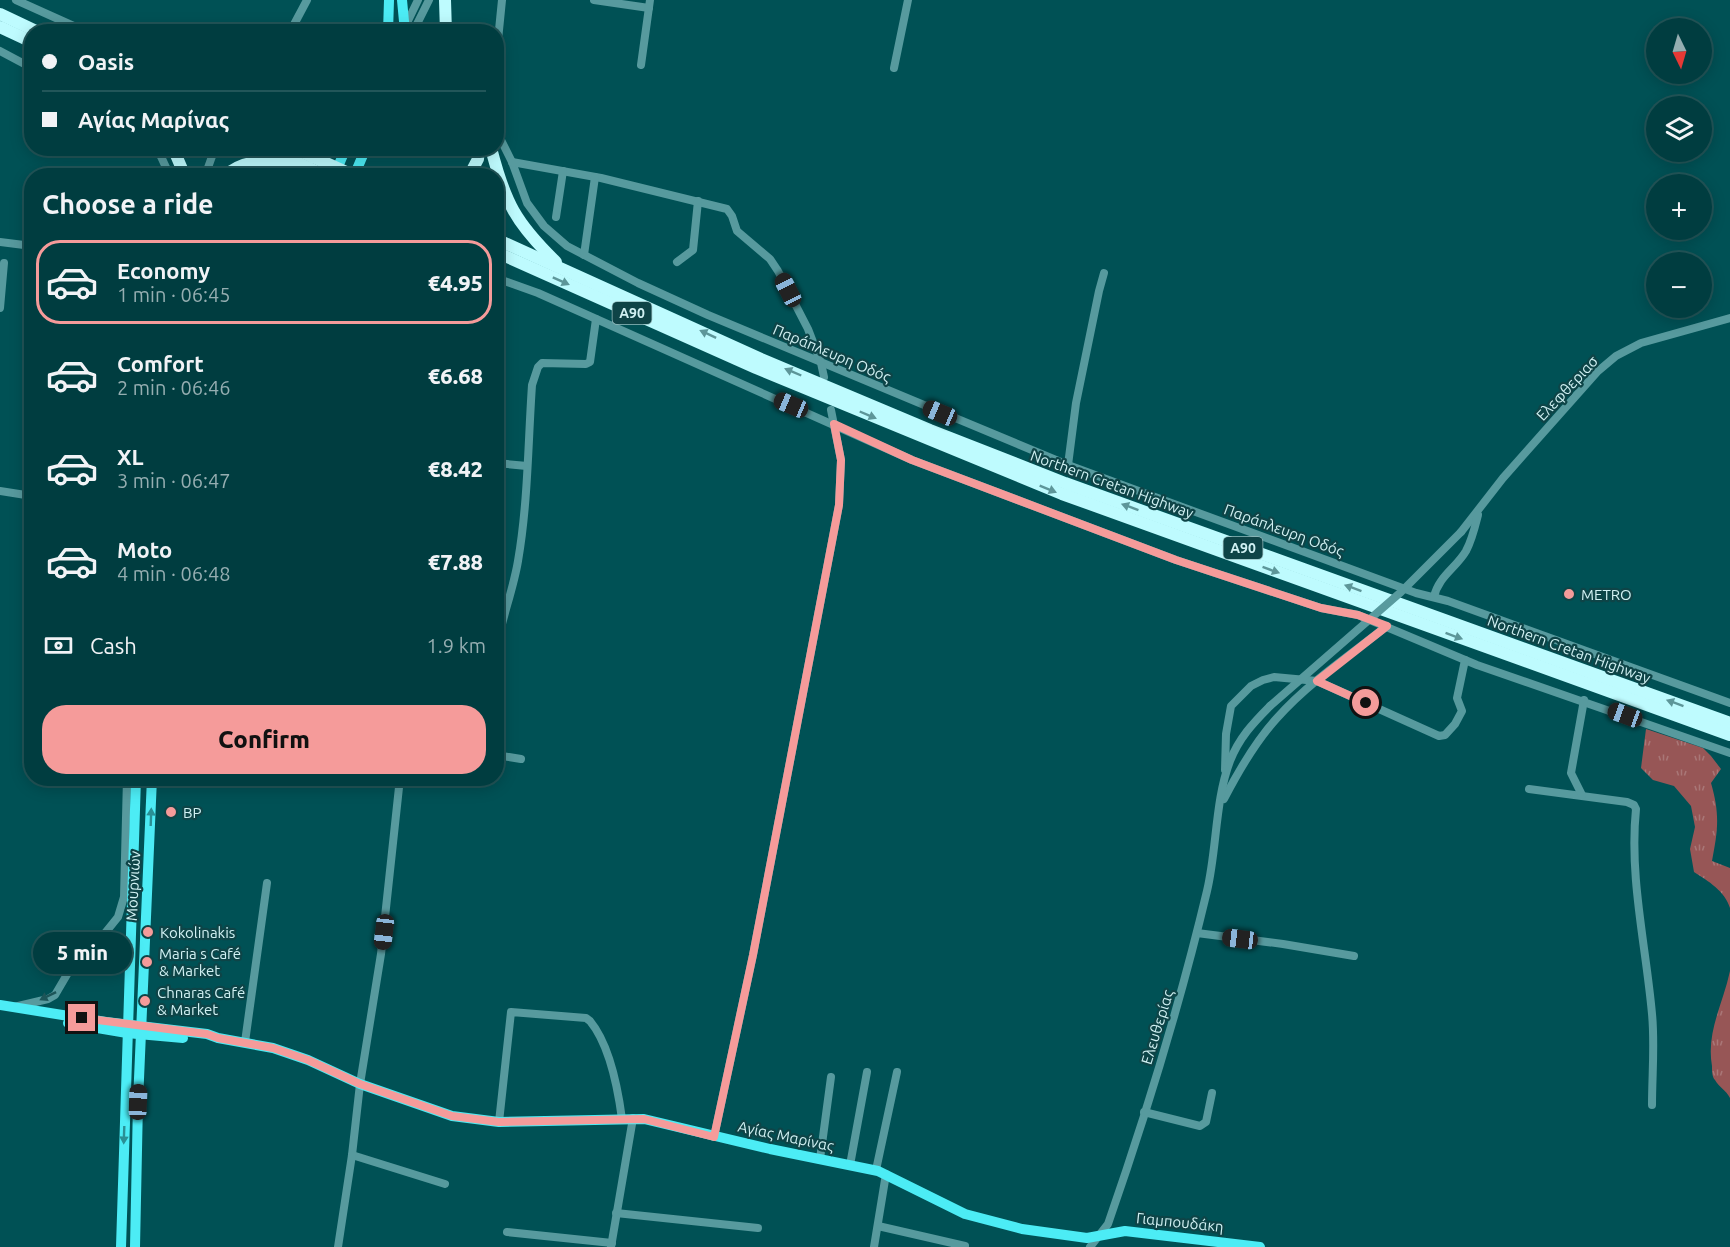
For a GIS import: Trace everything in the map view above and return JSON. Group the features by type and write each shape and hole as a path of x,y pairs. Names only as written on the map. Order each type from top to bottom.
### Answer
{"highway":[{"path":"445,0 446,24"},
{"path":"0,14 24,25"},
{"path":"0,27 24,38"},
{"path":"236,168 251,162 288,156"},
{"path":"296,156 329,168"},
{"path":"312,163 318,168"},
{"path":"504,192 516,218 563,270"},
{"name":"Northern Cretan Highway","path":"504,243 761,358 930,430 1065,483 1730,723"},
{"name":"Northern Cretan Highway","path":"504,256 756,368 1051,490 1730,735"}],"main road":[{"path":"388,24 389,0"},
{"path":"402,0 405,24"},
{"path":"121,1247 136,786"},
{"name":"Μουρνιών","path":"135,1247 140,1056 152,786"},
{"path":"140,1056 148,1044 166,1032 151,1021 142,1002"},
{"path":"126,1055 120,1040 106,1026 120,1016 129,1004"},
{"name":"Αγίας Μαρίνας","path":"0,1005 106,1026"},
{"name":"Αγίας Μαρίνας","path":"0,1010 127,1029 207,1034 273,1048 308,1060 360,1084 437,1112 499,1122 627,1118 650,1120 714,1137 881,1172 950,1208 978,1219 1077,1237 1098,1237"},
{"name":"Γιαμπουδάκη","path":"1098,1237 1125,1231 1260,1247"}],"street":[{"path":"16,0 69,24"},
{"path":"294,24 306,0"},
{"path":"409,24 418,0"},
{"path":"411,24 429,0"},
{"path":"500,24 502,0"},
{"path":"594,0 650,4 641,65"},
{"path":"894,68 908,0"},
{"path":"0,51 24,64"},
{"name":"Παράπλευρη Οδός","path":"504,146 520,187 535,216 552,235 584,255 698,311 1068,465 1416,593 1434,597 1730,703"},
{"path":"512,162 595,177 698,201 730,211 737,231 770,259 808,329 821,363 824,378"},
{"path":"556,217 563,171"},
{"path":"584,255 595,177"},
{"path":"677,262 693,250 698,201"},
{"path":"0,242 24,245"},
{"path":"0,308 4,263"},
{"path":"1068,465 1076,403 1104,273"},
{"path":"504,281 538,293 912,460 1176,560 1321,608 1358,615 1465,660 1730,753"},
{"name":"Ελεφθεριασ","path":"1225,778 1229,763 1242,736 1270,706 1401,592 1461,532 1503,478 1597,372 1616,356 1641,343 1730,318"},
{"path":"504,613 518,559 532,385 538,367 542,363 586,364 590,362 596,319"},
{"path":"714,1137 753,955 839,505 841,460 831,410"},
{"path":"504,464 527,466"},
{"path":"0,491 24,495"},
{"path":"1434,597 1439,582 1467,550 1480,510"},
{"path":"1220,806 1255,744 1277,717 1317,681 1387,626"},
{"path":"1225,778 1228,716 1231,706 1251,686 1263,680 1286,677 1317,681 1439,736 1449,733 1462,711 1457,698 1465,660"},
{"path":"1582,795 1571,773 1584,700"},
{"path":"504,756 521,759"},
{"name":"Ελευθερίας","path":"1090,1247 1108,1224 1183,988 1214,858 1225,778"},
{"path":"14,1007 48,999 55,995 72,966 101,938 118,917 124,897 127,786"},
{"path":"338,1247 360,1084 381,954 399,786"},
{"path":"1528,789 1627,802 1634,805 1636,809 1633,837 1636,888 1652,1016 1652,1106"},
{"path":"245,1042 267,883"},
{"path":"1197,933 1354,956"},
{"path":"499,1122 511,1012 586,1018 590,1021 606,1052 627,1118 611,1245 507,1232"},
{"path":"850,1165 867,1072"},
{"path":"874,1247 878,1226 881,1172 897,1072"},
{"path":"820,1159 831,1077"},
{"path":"1144,1112 1200,1126 1206,1122 1212,1093"},
{"path":"352,1155 445,1184"},
{"path":"616,1213 759,1228"},
{"path":"878,1226 965,1246"}],"green space":[{"path":"1646,729 1703,748 1721,769 1711,783 1717,822 1712,861 1730,868 1730,908 1720,892 1694,872 1690,849 1695,827 1691,806 1674,786 1653,780 1641,768"},
{"path":"1730,971 1730,1098 1713,1077 1711,1041"}],"place":[{"name":"METRO","path":"1569,594"},
{"name":"BP","path":"171,812"},
{"name":"Kokolinakis","path":"148,932"},
{"name":"Maria s Café & Market","path":"147,962"},
{"name":"Chnaras Café & Market","path":"145,1001"}],"route":[{"path":"82,1018 207,1034 273,1048 308,1060 360,1084 452,1116 499,1122 633,1118 714,1137 753,955 839,505 841,460 834,424 912,460 1176,560 1321,608 1358,615 1387,626 1317,681 1366,703"}]}
